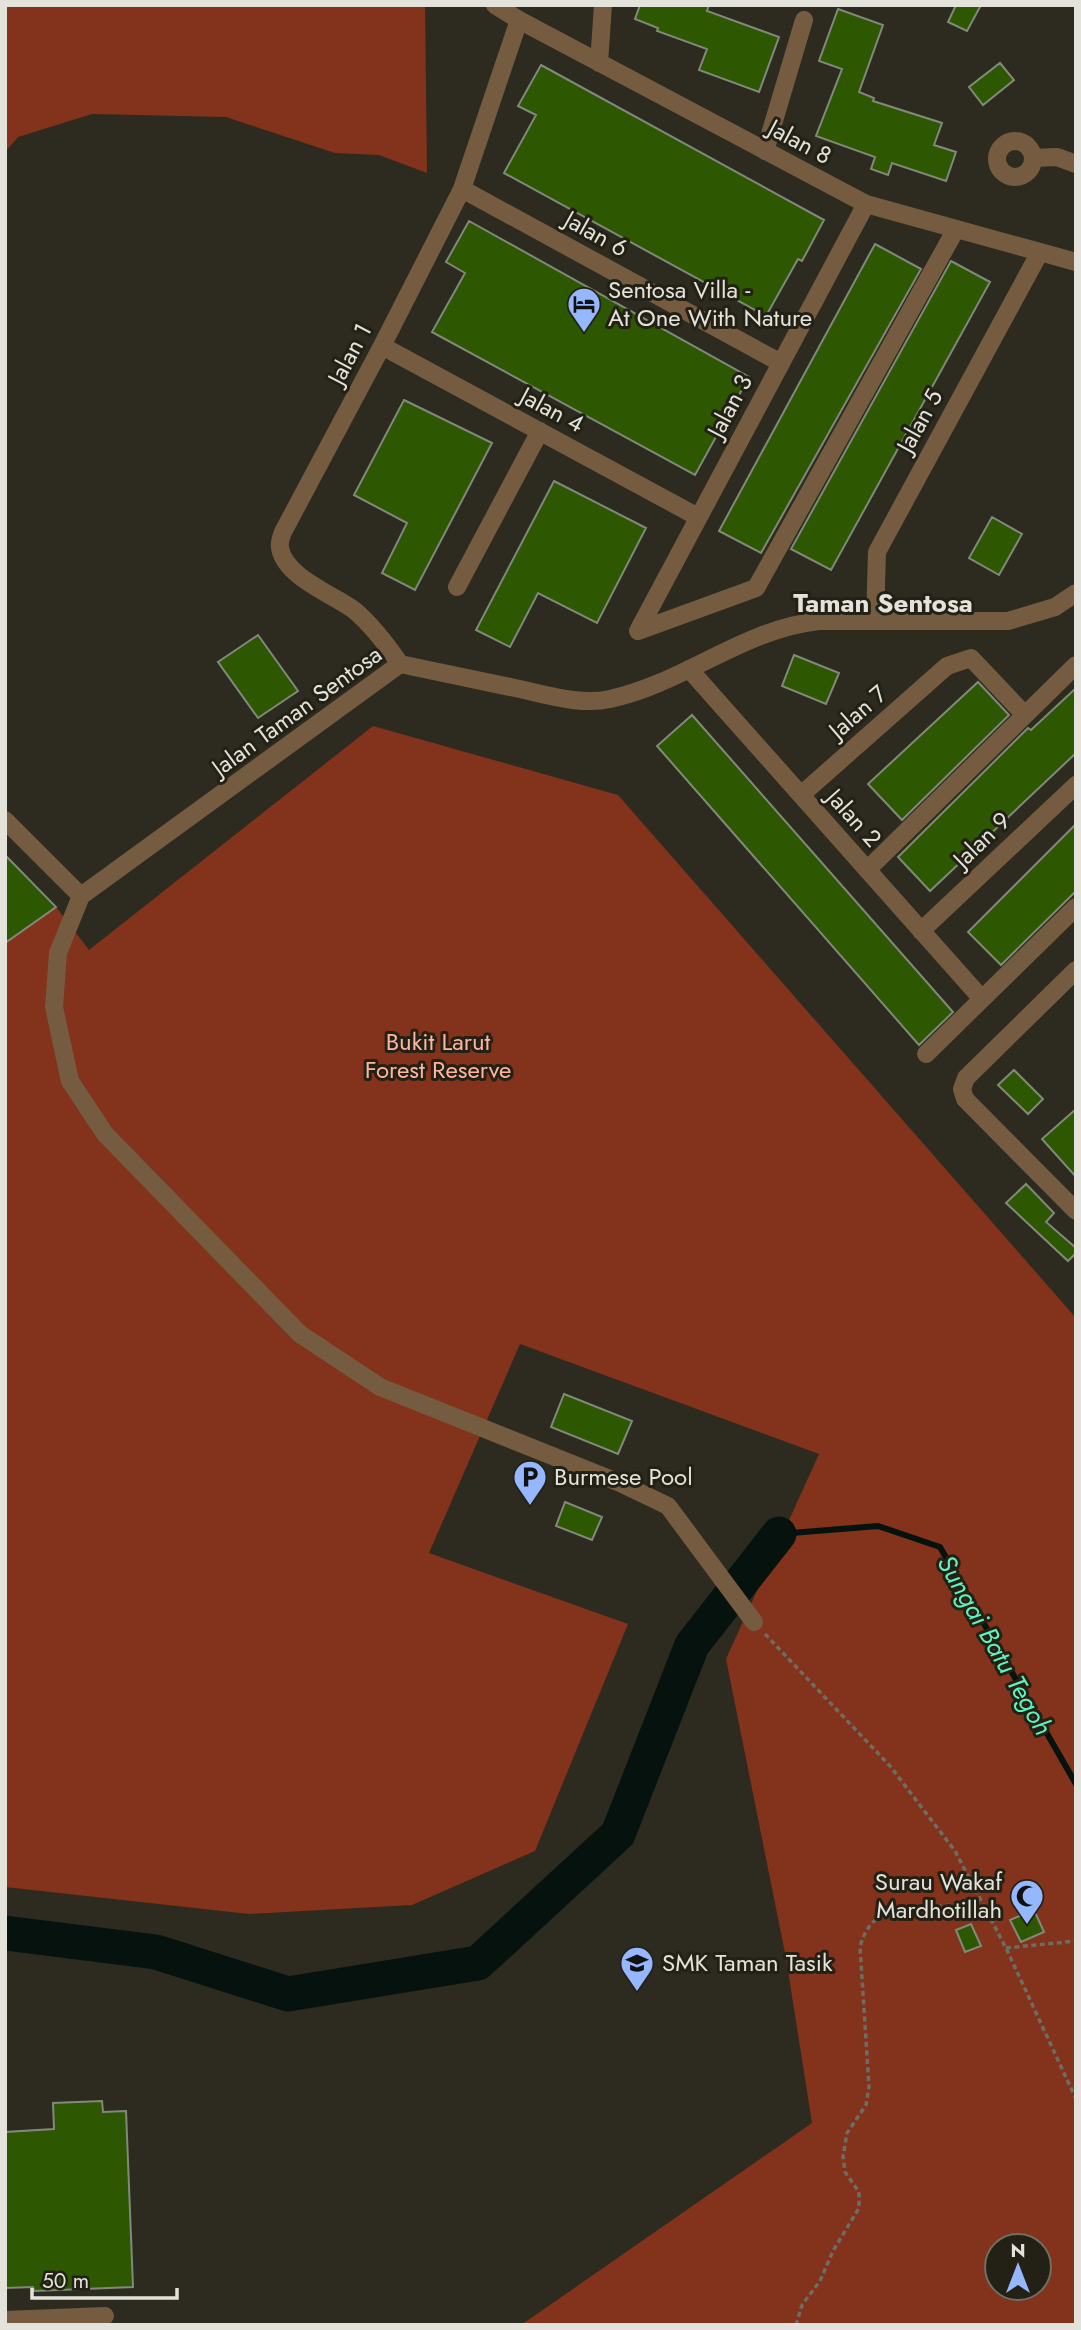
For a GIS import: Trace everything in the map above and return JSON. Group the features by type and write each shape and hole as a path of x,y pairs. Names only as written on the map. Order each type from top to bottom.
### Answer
{"street":[{"name":"Jalan 8","path":"495,5 866,204 1076,262"},
{"path":"599,63 603,5"},
{"name":"Jalan 1","path":"400,664 386,643 356,612 303,580 284,559 279,546 283,532 462,189 519,20"},
{"path":"765,151 804,20"},
{"path":"1033,158 1057,157 1076,164"},
{"name":"Jalan 6","path":"462,189 781,363"},
{"name":"Jalan 3","path":"866,204 638,632 756,588 956,229"},
{"name":"Jalan 5","path":"874,621 877,552 1040,252"},
{"name":"Jalan 4","path":"382,346 698,517"},
{"path":"457,587 540,432"},
{"name":"Jalan Taman Sentosa","path":"81,896 400,664 544,694 587,701 608,700 633,693 689,670 768,631 796,623 1008,621 1055,607 1076,593"},
{"name":"Jalan 7","path":"801,795 947,666 971,658 1026,715"},
{"path":"867,870 1076,665"},
{"name":"Jalan 2","path":"689,670 982,999"},
{"name":"Jalan 9","path":"921,931 1076,785"},
{"path":"5,820 81,896 58,953 54,1007 70,1081 105,1134 300,1334 380,1387 620,1483 668,1506 754,1622"},
{"path":"926,1054 1076,907"},
{"path":"1076,970 966,1078 962,1089 965,1099 1076,1211"},
{"path":"5,2320 105,2316"}],"path":[{"path":"754,1622 890,1766 955,1851 1006,1948 1076,2099"},
{"path":"796,2325 802,2305 820,2281 833,2250 859,2208 859,2192 845,2172 843,2157 847,2133 866,2105 869,2087 860,1947 864,1932 884,1913 908,1907 964,1905 978,1898"},
{"path":"1006,1948 1076,1941"}],"green space":[{"path":"5,5 425,5 427,173 379,155 335,153 226,117 92,114 18,137 5,152"},
{"name":"Bukit Larut Forest Reserve","path":"373,726 618,795 1076,1318 1076,2325 521,2325 812,2123 786,1958 726,1659 819,1454 520,1344 429,1553 628,1624 535,1851 412,1905 249,1914 5,1887 5,944 56,907 89,950"}],"building":[{"path":"640,5 709,5 707,11 779,37 759,92 699,70 707,49 657,31 658,28 635,19"},
{"path":"956,5 981,5 967,31 948,22"},
{"path":"838,9 883,25 859,92 874,98 873,101 942,123 934,145 956,152 946,181 892,163 888,175 871,169 875,157 816,136 842,69 819,61"},
{"path":"1000,63 1014,80 983,105 969,87"},
{"path":"541,65 824,220 802,261 798,259 766,316 504,173 536,115 518,106"},
{"path":"469,221 749,377 695,475 432,332 465,273 446,262"},
{"path":"875,244 921,269 761,553 719,531"},
{"path":"951,261 990,282 831,570 791,549"},
{"path":"404,400 492,443 415,590 382,573 407,523 354,495"},
{"path":"554,481 646,528 597,623 538,593 510,647 476,630"},
{"path":"992,517 1022,534 999,575 969,558"},
{"path":"258,635 298,691 258,718 218,662"},
{"path":"794,655 839,673 826,704 782,686"},
{"path":"978,682 1009,715 902,820 868,784"},
{"path":"1076,688 1076,753 930,891 898,857 1028,728 1031,730"},
{"path":"692,715 953,1012 919,1045 657,746"},
{"path":"1076,824 1076,891 1001,965 968,932"},
{"path":"5,855 56,907 5,943"},
{"path":"1014,1070 1043,1099 1028,1114 998,1085"},
{"path":"1076,1109 1076,1177 1042,1139"},
{"path":"1026,1184 1054,1213 1046,1222 1076,1248 1076,1253 1068,1261 1006,1203"},
{"path":"564,1394 632,1421 618,1454 551,1427"},
{"path":"565,1502 602,1517 592,1540 556,1526"},
{"name":"Surau Wakaf Mardhotillah","path":"1034,1910 1044,1932 1021,1942 1010,1920"},
{"path":"971,1924 981,1946 965,1952 956,1930"},
{"path":"102,2101 103,2112 126,2111 133,2287 34,2291 33,2287 5,2288 5,2132 54,2129 53,2103"}],"waterway":[{"name":"Sungai Batu Tegoh","path":"779,1534 878,1526 940,1547 1076,1784"},
{"name":"Sungai Batu Tegoh","path":"5,1933 156,1952 288,1994 478,1963 618,1834 692,1645 779,1534"}],"place":[{"name":"Sentosa Villa - At One With Nature","path":"584,334"},
{"name":"Burmese Pool","path":"530,1507"},
{"name":"Surau Wakaf Mardhotillah","path":"1027,1926"},
{"name":"SMK Taman Tasik","path":"637,1993"}],"district":[{"name":"Taman Sentosa","path":"883,603"}]}
